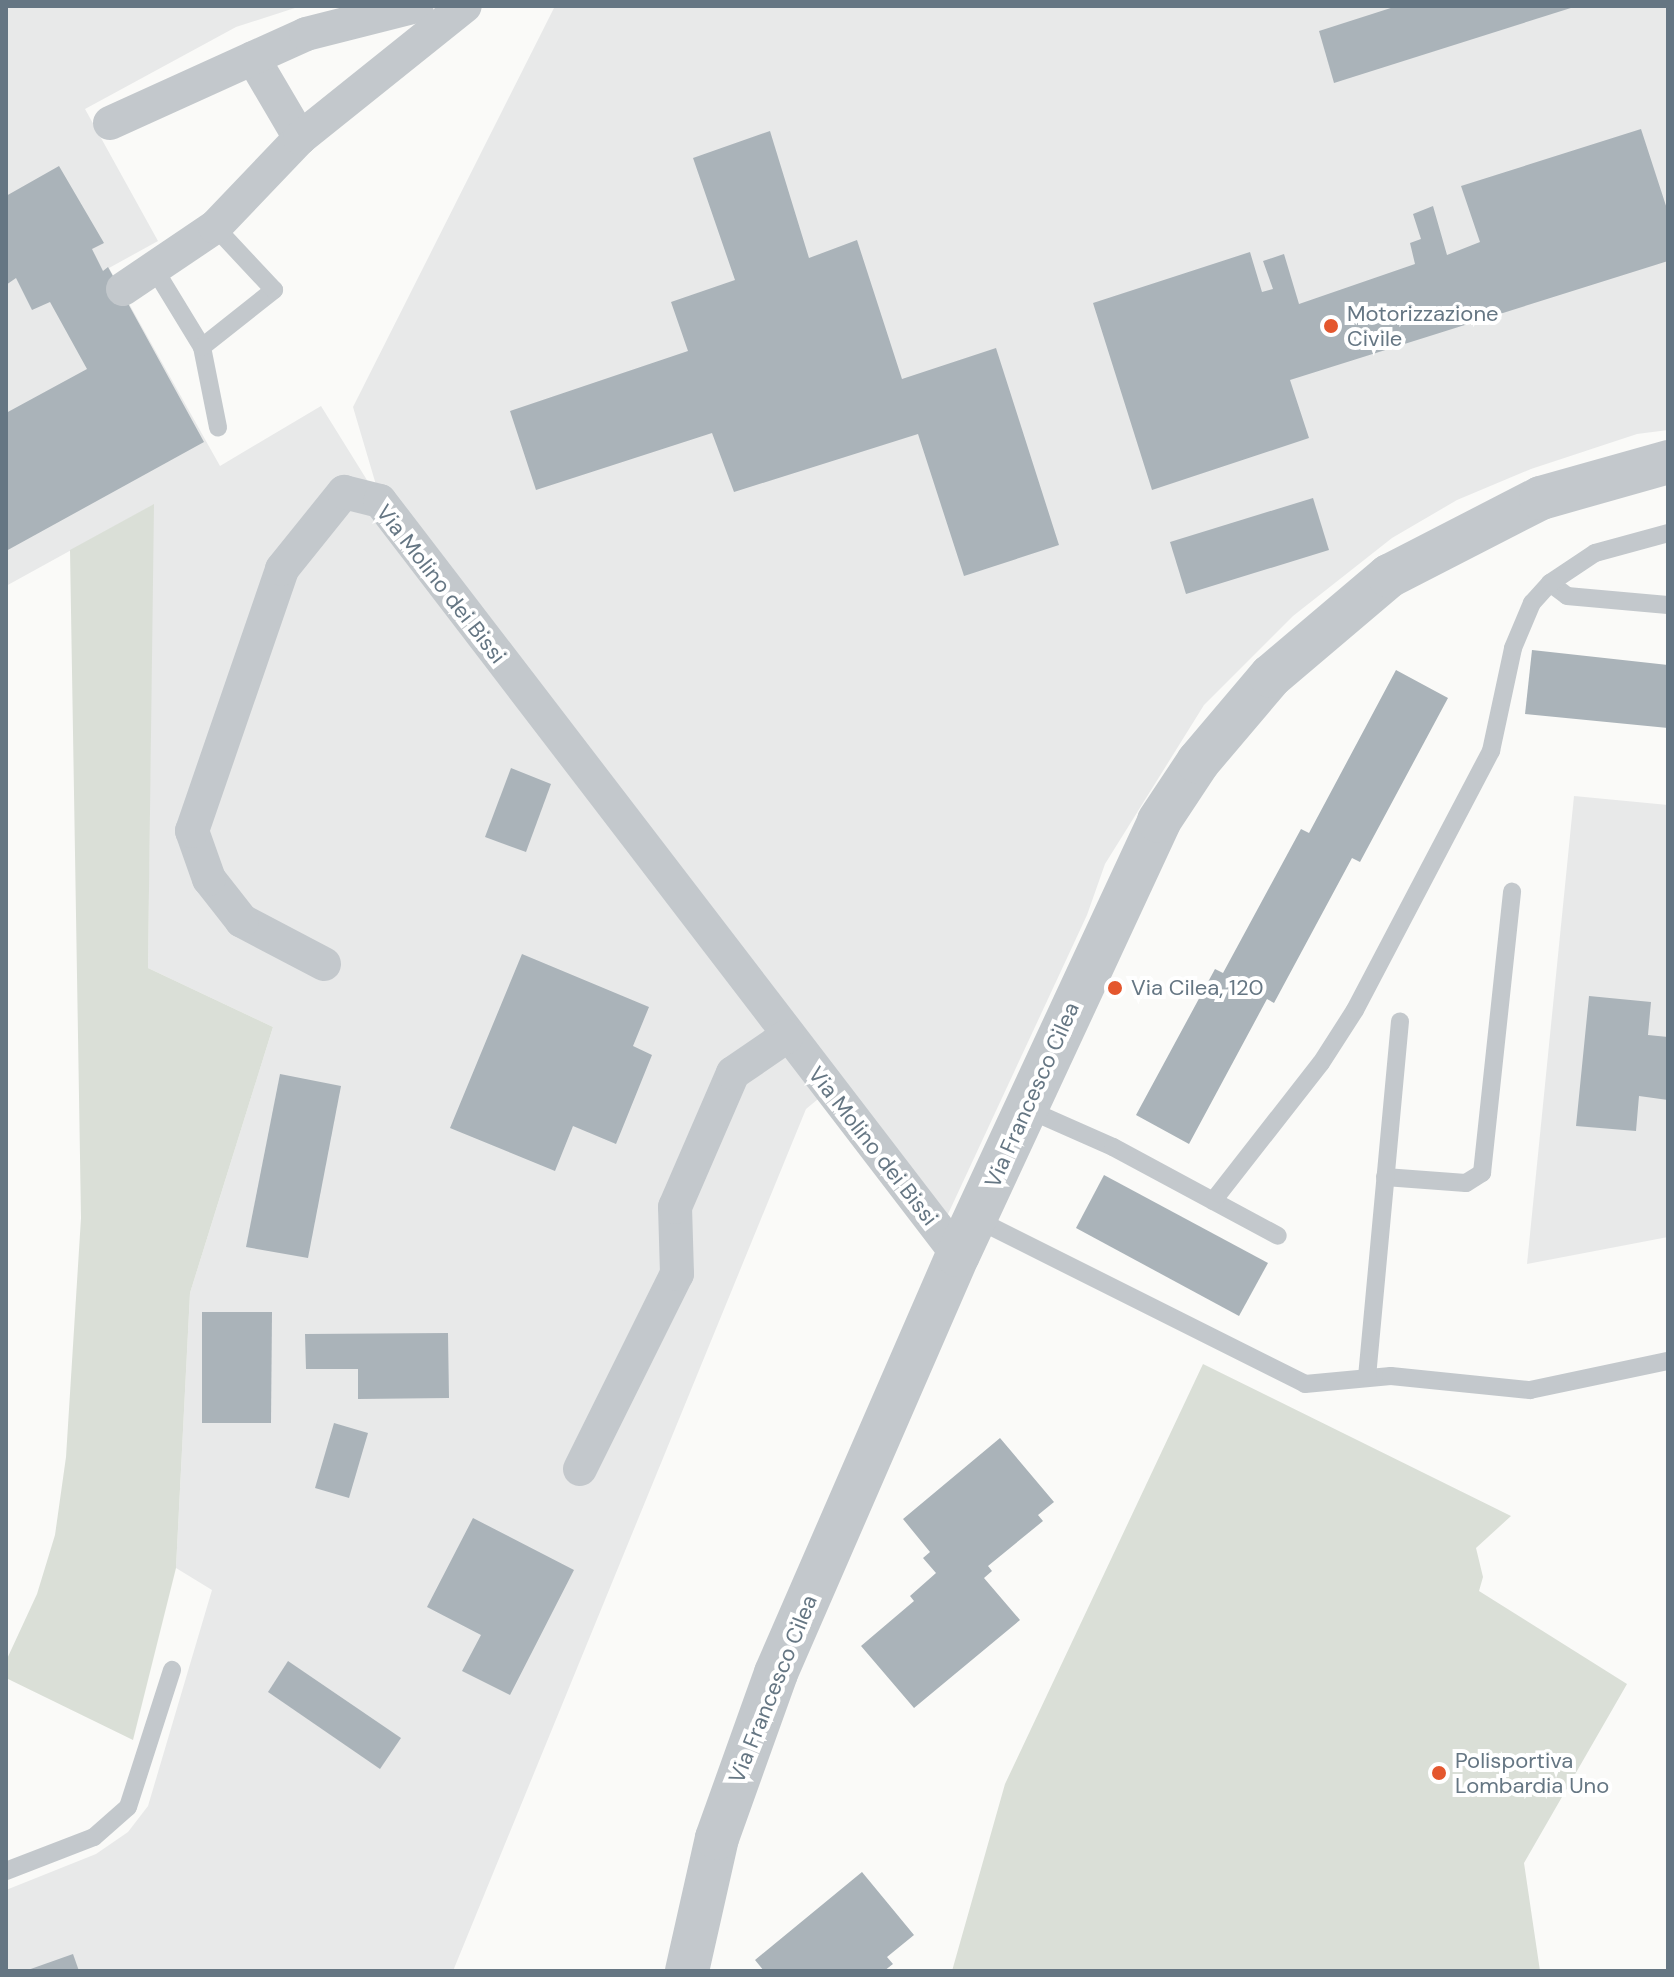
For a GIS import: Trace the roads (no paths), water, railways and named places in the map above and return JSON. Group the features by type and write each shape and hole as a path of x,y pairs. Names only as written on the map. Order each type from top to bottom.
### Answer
{"street":[{"path":"110,123 306,34 417,6"},
{"path":"123,289 152,265 215,227 300,138 465,6"},
{"path":"253,58 300,138"},
{"name":"Via Francesco Cilea","path":"687,1971 713,1851 742,1759 967,1237 1159,821 1198,762 1271,676 1370,590 1451,541 1541,498 1668,462"},
{"name":"Via Molino dei Bissi","path":"324,964 242,921 209,879 192,831 282,569 344,492 380,501 787,1036 967,1237"},
{"path":"580,1469 677,1274 675,1207 733,1073 787,1036"}],"lane":[{"path":"202,347 274,290 215,227"},
{"path":"152,265 202,347 218,427"},
{"path":"1213,1201 1350,1019 1491,751 1521,621 1550,583 1595,553 1668,533"},
{"path":"1550,583 1567,596 1668,605"},
{"path":"1385,1177 1466,1183 1482,1173 1512,892"},
{"path":"1367,1377 1400,1022"},
{"path":"1027,1109 1113,1147 1278,1236"},
{"path":"967,1237 1293,1381 1317,1384 1367,1377 1530,1390 1668,1361"},
{"path":"6,1871 94,1837 128,1807 172,1670"}],"place":[{"name":"Motorizzazione Civile","path":"1331,326"},
{"name":"Via Cilea, 120","path":"1115,988"},
{"name":"Polisportiva Lombardia Uno","path":"1439,1773"}]}
